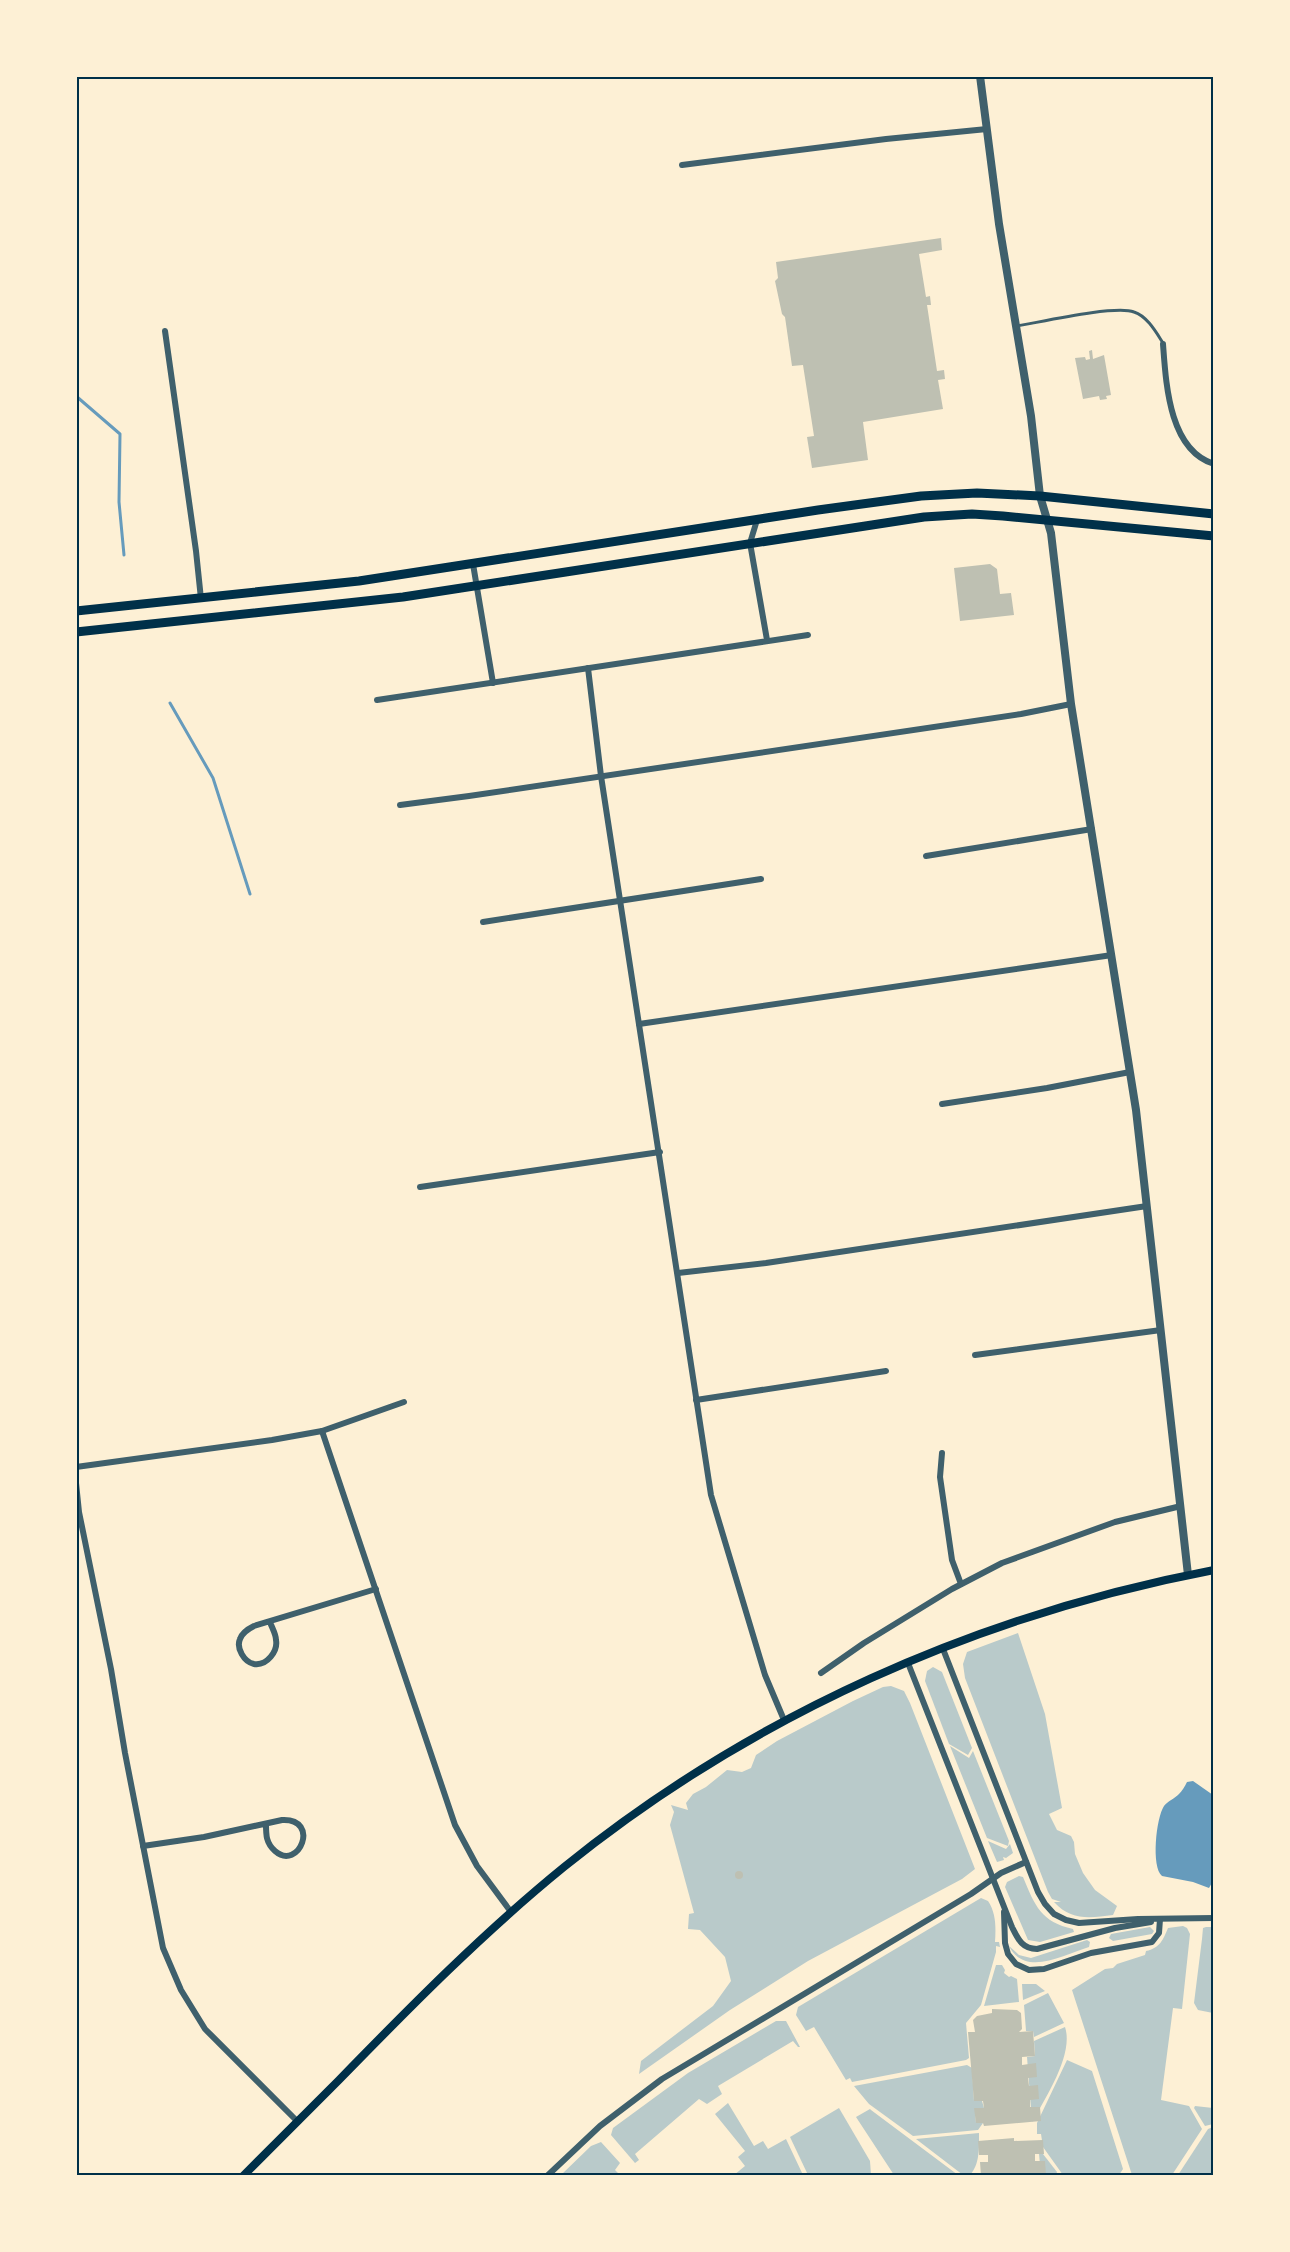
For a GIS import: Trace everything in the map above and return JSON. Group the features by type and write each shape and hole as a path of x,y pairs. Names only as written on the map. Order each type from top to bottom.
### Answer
{"main road":[{"path":"76,611 359,581 921,496 977,493 1040,496 1214,514"},
{"path":"76,632 375,600 924,517 972,514 1048,519 1214,536"},
{"path":"243,2175 440,1978 511,1912 564,1867 644,1807 711,1762 784,1720 854,1686 943,1649 1060,1607 1112,1592 1214,1570"}],"street":[{"path":"980,76 1015,326 1031,416 1040,496 1048,519 1071,704 1130,1072 1188,1575"},
{"path":"682,165 886,139 987,129"},
{"path":"165,331 201,599"},
{"path":"1163,344 1172,410 1179,433 1194,453 1205,462 1214,464"},
{"path":"757,520 750,543 767,640"},
{"path":"473,564 493,683"},
{"path":"377,700 808,635"},
{"path":"588,668 601,776 711,1495 765,1675 784,1720"},
{"path":"400,805 1021,714 1071,704"},
{"path":"926,856 1092,829"},
{"path":"483,922 761,879"},
{"path":"639,1024 1112,955"},
{"path":"942,1104 1047,1088 1130,1072"},
{"path":"420,1187 660,1152"},
{"path":"678,1273 766,1263 1147,1206"},
{"path":"975,1355 1019,1351 1114,1335 1161,1330"},
{"path":"696,1400 886,1371"},
{"path":"77,1467 152,1458 322,1431 404,1402"},
{"path":"322,1431 455,1825 477,1866 511,1912"},
{"path":"942,1452 940,1477 952,1560 961,1584"},
{"path":"76,1483 79,1512 163,1948 181,1990 205,2029 297,2121"},
{"path":"821,1673 864,1643 961,1584 1024,1554 1115,1522 1181,1506"},
{"path":"270,1622 276,1638 276,1649 262,1664 253,1664 243,1658 239,1649 239,1639 245,1631 254,1626 376,1588"},
{"path":"943,1649 1026,1862 1043,1900 1054,1914 1066,1920 1083,1923 1214,1918"},
{"path":"908,1663 1018,1940 1024,1946 1032,1949 1160,1919"},
{"path":"143,1846 204,1837 267,1824 292,1820 298,1823 303,1838 302,1846 287,1856 280,1855 271,1847 266,1836 267,1824"},
{"path":"547,2175 600,2126 662,2079 971,1894 993,1878 1026,1862"},
{"path":"1002,1902 1008,1954 1016,1964 1029,1970 1044,1969 1091,1953 1152,1942 1159,1933 1160,1919"}],"lane":[{"path":"1015,326 1112,311 1134,312 1146,320 1163,344"}],"shaded area":[{"path":"1018,1633 1045,1714 1062,1808 1049,1814 1057,1830 1071,1836 1083,1873 1095,1890 1117,1906 1113,1915 1081,1917 1060,1908 1054,1902 1061,1902 1052,1899 965,1678 963,1664 967,1652"},
{"path":"933,1667 942,1672 972,1748 968,1755 949,1744 925,1681 927,1671"},
{"path":"891,1686 904,1691 910,1703 975,1869 962,1879 808,1961 730,2010 639,2074 641,2061 713,2006 731,1981 725,1957 700,1930 688,1929 689,1914 694,1913 670,1825 674,1812 671,1805 688,1810 686,1803 693,1794 727,1770 742,1772 751,1768 756,1755 777,1741 853,1701 883,1687"},
{"path":"950,1746 969,1758 973,1751 1009,1841 1008,1846 987,1838"},
{"path":"988,1841 1006,1849 1010,1844 1013,1853 997,1862"},
{"path":"1019,1876 1023,1877 1040,1911 1053,1922 1073,1929 1074,1932 1040,1942 1028,1940 1005,1887 1007,1882"},
{"path":"981,1898 988,1901 993,1910 995,1942 999,1942 1000,1947 996,1946 981,2005 966,2023 969,2058 852,2082 850,2078 846,2080 814,2027 806,2031 796,2015 798,2007"},
{"path":"1183,1926 1190,1934 1182,2009 1173,2008 1161,2100 1189,2106 1202,2129 1172,2175 1132,2175 1072,1990 1105,1969 1145,1955 1146,1951 1155,1948 1160,1943 1168,1928"},
{"path":"1150,1927 1154,1931 1152,1934 1113,1941 1109,1938 1111,1934"},
{"path":"1213,1927 1213,2013 1198,2010 1194,2003 1203,1928"},
{"path":"1087,1940 1090,1942 1089,1947 1057,1958 1035,1962 1025,1961 1016,1956 1009,1946 1019,1955 1031,1958"},
{"path":"996,1965 1002,1965 1004,1973 1017,1979 1019,2002 984,2006"},
{"path":"1022,1984 1036,1984 1045,1991 1023,2000"},
{"path":"1048,1993 1064,2023 1034,2037 1033,2031 1026,2031 1024,2005"},
{"path":"776,2021 786,2021 800,2047 793,2041 718,2086 722,2094 707,2104 699,2099 635,2154 639,2160 635,2163 611,2135 613,2128 688,2073"},
{"path":"1065,2027 1066,2050 1062,2062 1032,2122 1027,2057 1035,2056 1034,2041"},
{"path":"1067,2060 1092,2071 1123,2169 1119,2175 1063,2175 1043,2147 1041,2134 1037,2134 1037,2123"},
{"path":"967,2065 972,2068 974,2101 982,2101 984,2108 975,2109 976,2123 983,2123 978,2130 913,2136 869,2104 854,2086"},
{"path":"728,2103 754,2146 763,2141 768,2149 786,2139 803,2175 734,2175 745,2166 738,2157 745,2151 715,2114"},
{"path":"1195,2106 1213,2108 1213,2124 1205,2126"},
{"path":"839,2108 870,2161 871,2175 808,2175 790,2137"},
{"path":"870,2109 958,2175 894,2175 856,2117"},
{"path":"1213,2127 1213,2175 1178,2175 1208,2129"},
{"path":"979,2133 977,2161 970,2175 963,2175 916,2139"},
{"path":"601,2142 620,2163 615,2170 620,2175 561,2175 591,2146"},
{"path":"1039,2154 1043,2154 1057,2172 1056,2175 1041,2175"}],"water":[{"path":"1193,1781 1213,1795 1213,1881 1209,1888 1193,1882 1162,1876 1157,1863 1156,1842 1161,1812 1167,1803 1179,1794 1187,1782"}],"building":[{"path":"941,238 942,250 919,254 926,297 930,296 931,305 927,305 937,371 944,370 945,379 938,380 943,409 863,422 868,460 812,468 807,437 814,436 803,365 792,366 785,317 782,314 775,281 778,278 776,262"},
{"path":"1092,350 1093,359 1104,355 1111,395 1106,396 1107,399 1100,400 1099,396 1083,399 1075,358 1090,359 1089,351"},
{"path":"990,564 997,569 1000,594 1011,593 1014,615 960,621 954,568"},
{"path":"739,1871 743,1875 739,1879 735,1875"},
{"path":"992,2009 1017,2010 1021,2013 1022,2029 1019,2032 1033,2031 1035,2056 1022,2057 1022,2065 1036,2063 1037,2077 1028,2078 1029,2086 1038,2085 1039,2099 1030,2100 1030,2107 1040,2107 1041,2121 984,2126 983,2123 976,2123 974,2108 984,2108 983,2101 974,2101 968,2032 975,2032 973,2020 977,2016 992,2013"},
{"path":"1014,2138 1014,2141 1043,2140 1044,2154 1035,2154 1035,2161 1045,2161 1046,2175 981,2176 980,2162 988,2162 988,2155 979,2155 978,2141"}],"waterway":[{"path":"76,396 120,434 119,502 124,555"},
{"path":"170,703 213,778 250,894"}]}
